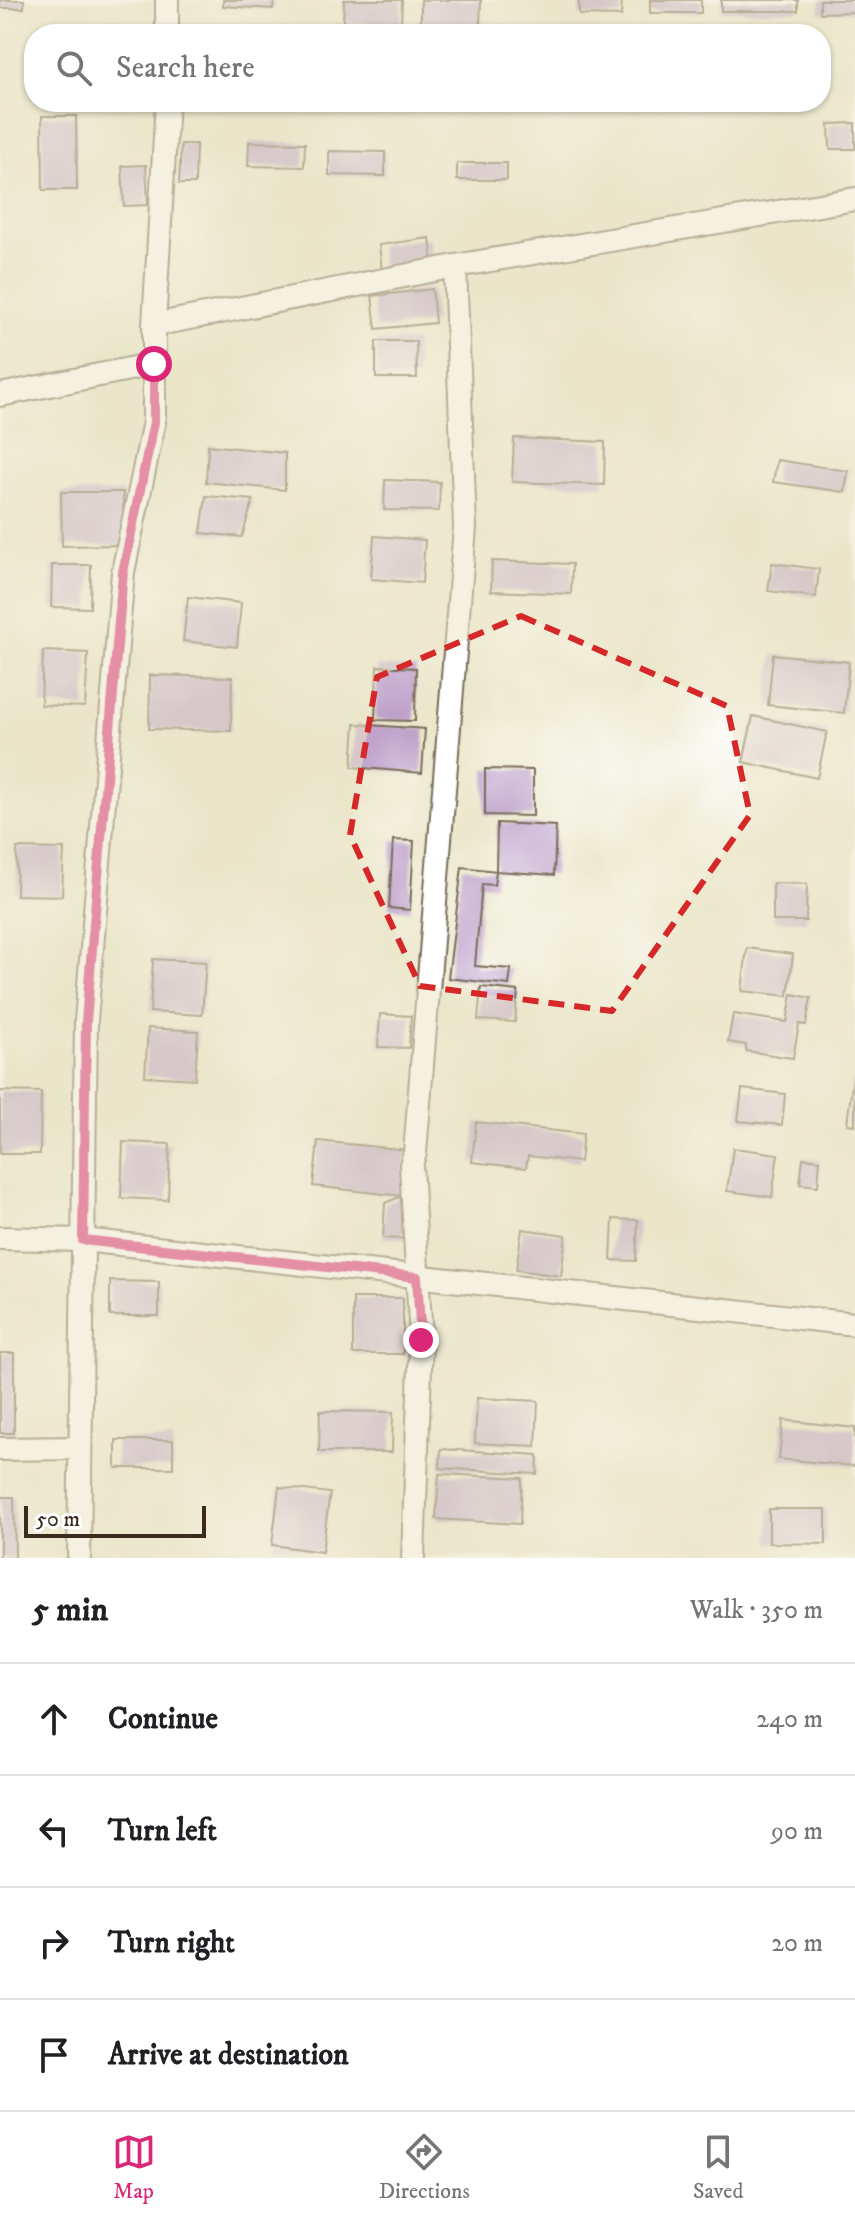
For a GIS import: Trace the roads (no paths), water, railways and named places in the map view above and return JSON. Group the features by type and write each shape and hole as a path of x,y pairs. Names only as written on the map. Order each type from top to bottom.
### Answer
{"street":[{"path":"167,0 167,24"},
{"path":"79,1558 86,1021 123,572 154,422 154,325 166,112"},
{"path":"154,325 455,266 855,199"},
{"path":"413,1558 421,1340 411,1165 415,1153 430,979 465,527 455,266"},
{"path":"0,395 154,364"},
{"path":"0,1238 83,1240 855,1324"},
{"path":"0,1449 80,1448"}]}
